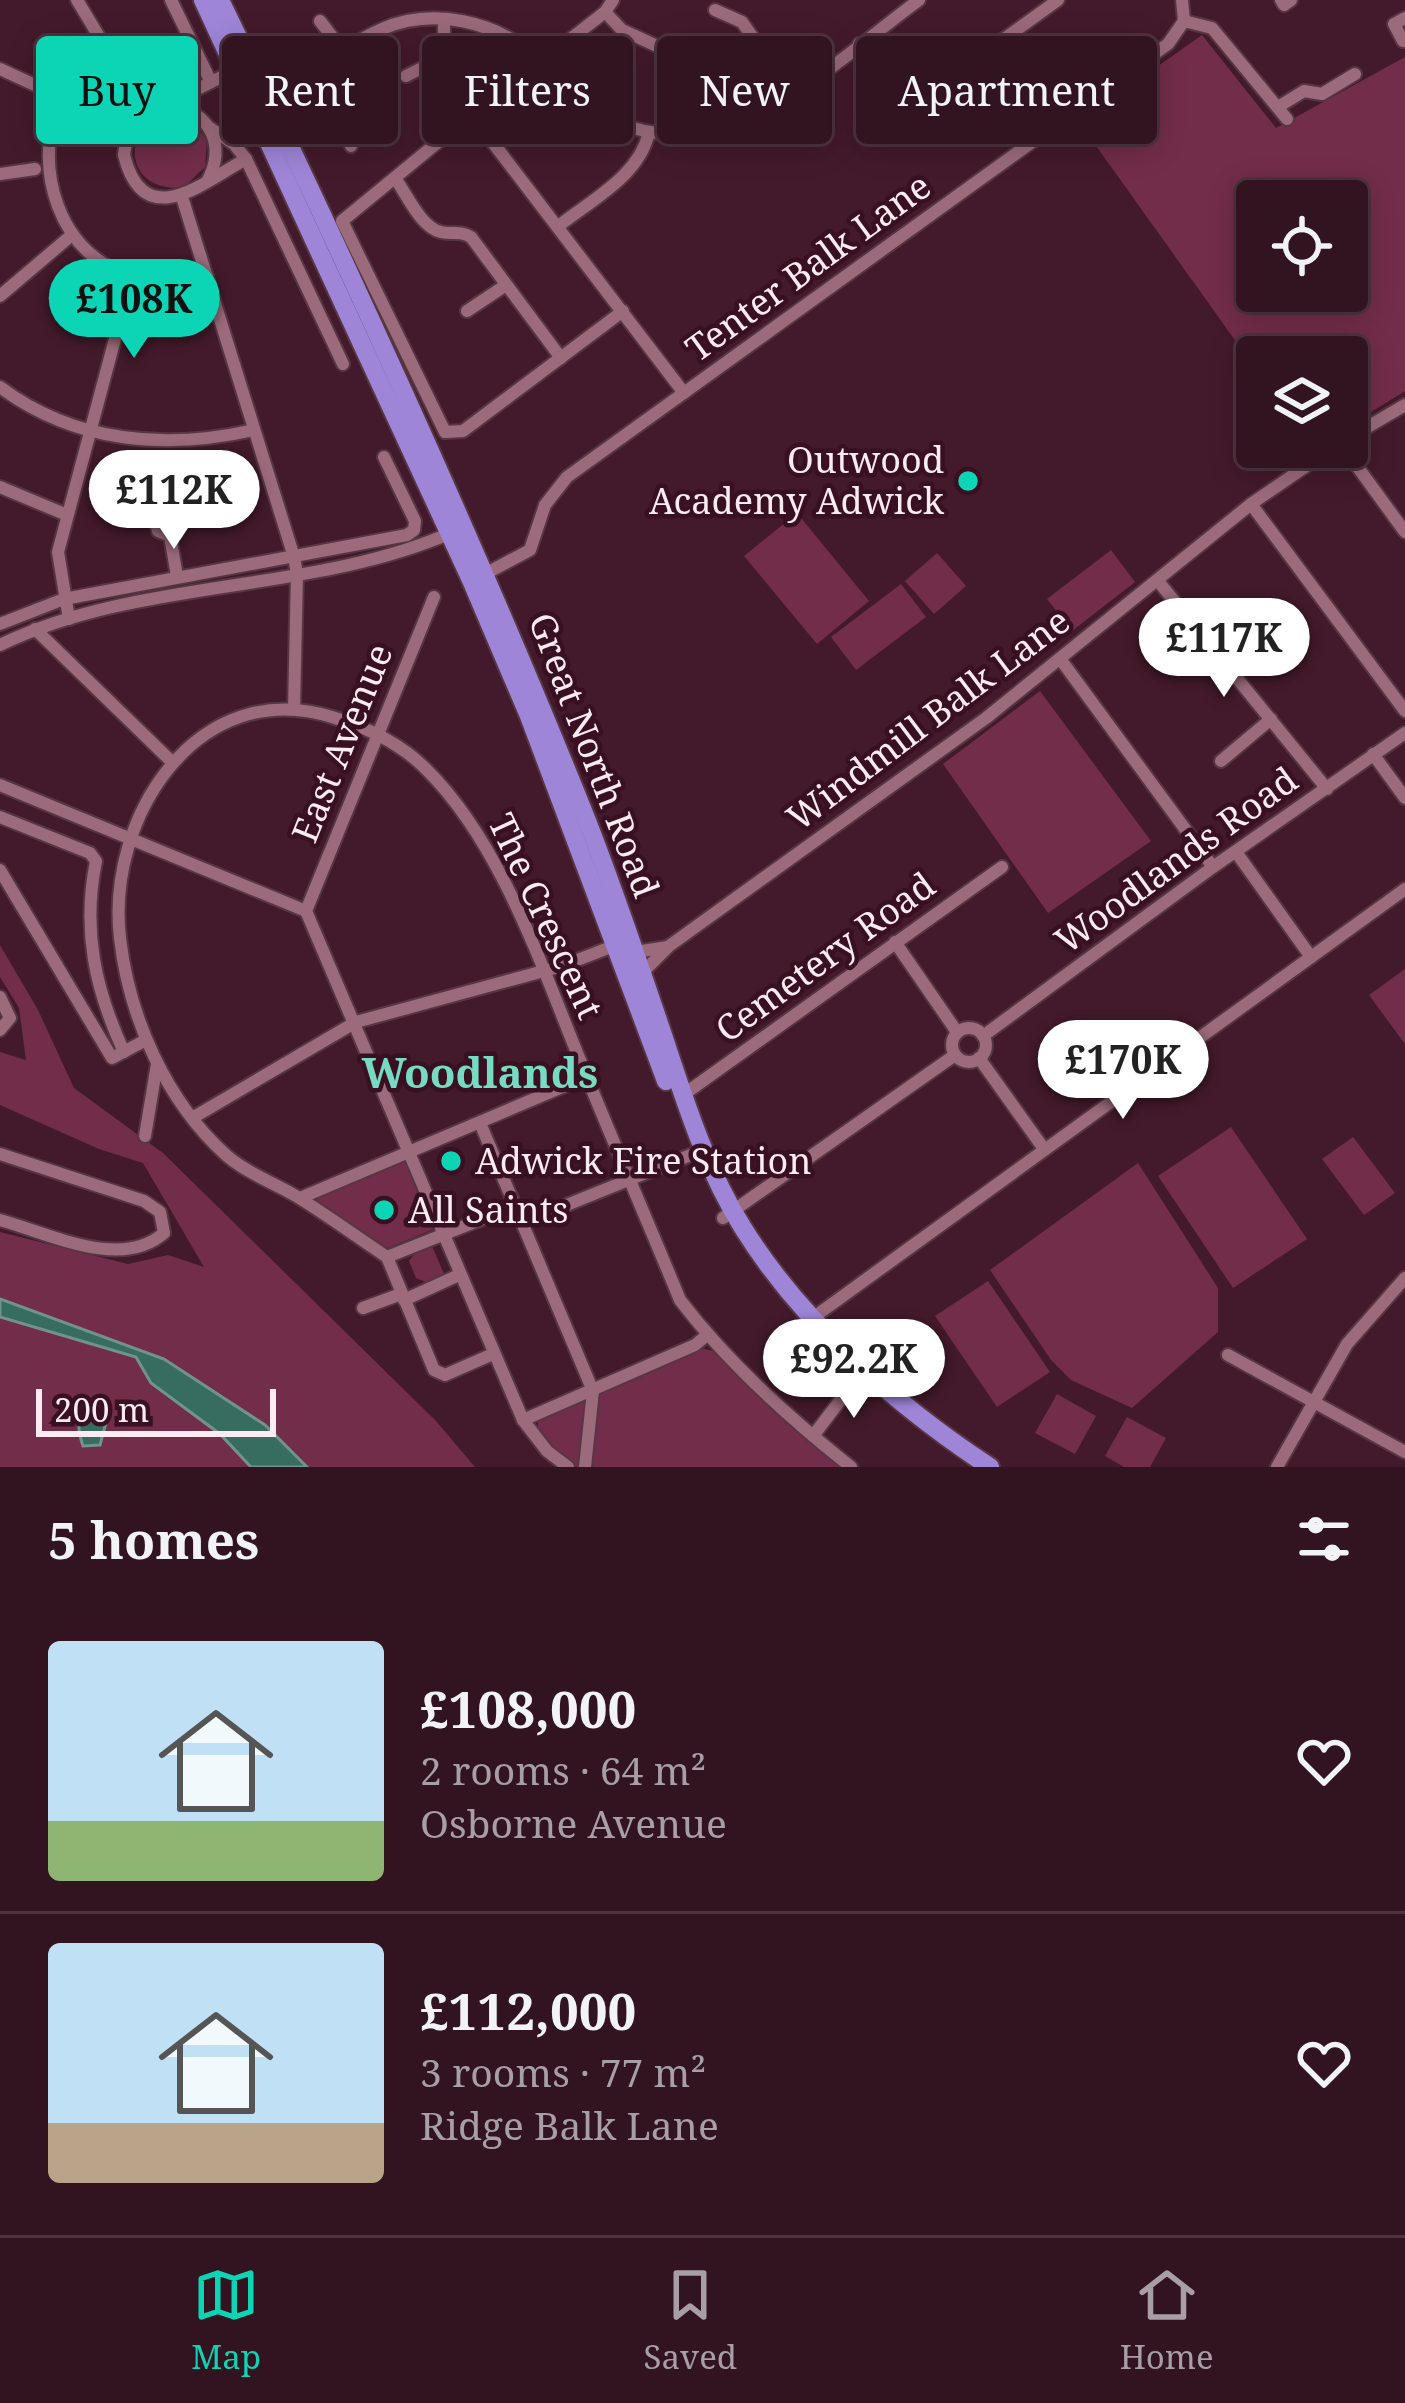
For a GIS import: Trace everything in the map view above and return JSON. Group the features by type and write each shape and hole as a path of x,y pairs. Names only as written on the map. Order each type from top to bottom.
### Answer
{"highway":[{"name":"Great North Road","path":"202,0 225,36"},
{"name":"Great North Road","path":"220,0 233,36"},
{"name":"Great North Road","path":"279,144 481,581 529,716 625,949 693,1154 782,1297 858,1377 971,1467"},
{"name":"Great North Road","path":"457,530 466,568 481,581"},
{"name":"Great North Road","path":"625,949 642,973 729,1215 814,1317 897,1397 990,1467"}],"street":[{"path":"76,0 98,36"},
{"path":"171,0 212,82"},
{"path":"870,36 919,0"},
{"path":"1008,36 1058,0"},
{"path":"1182,0 1184,21 1212,28 1282,113 1304,91 1322,94 1355,74"},
{"path":"1281,0 1284,5 1292,0"},
{"path":"573,36 609,6 622,30 657,46"},
{"path":"716,10 742,22 752,36"},
{"path":"1402,41 1394,24 1405,18"},
{"path":"445,19 445,36"},
{"path":"370,36 410,21 445,19 504,36"},
{"path":"320,21 332,36"},
{"name":"Tenter Balk Lane","path":"481,581 530,550 545,505 567,477 1168,44 1184,21"},
{"path":"406,76 422,68"},
{"path":"0,69 36,86"},
{"path":"198,89 222,77"},
{"path":"208,180 216,153 205,123 203,98 212,82"},
{"path":"198,118 228,138 246,159 343,364"},
{"path":"633,127 657,133"},
{"path":"560,225 635,166 645,152 649,132"},
{"path":"37,144 35,169 46,206 85,257 131,279 182,282 207,276"},
{"path":"125,144 128,171 150,194 182,197 246,159"},
{"path":"436,144 343,221 445,432 463,431 623,311"},
{"path":"494,144 684,393"},
{"path":"0,174 35,169"},
{"path":"395,178 426,223 440,232 460,231 471,237 561,358"},
{"path":"182,197 294,557 294,709"},
{"path":"1,293 67,239"},
{"path":"69,619 58,552 131,279"},
{"path":"467,311 506,285"},
{"path":"0,386 50,416 90,431 172,442 254,430"},
{"path":"1368,428 1405,405"},
{"path":"0,624 64,598 407,535 415,521 384,457"},
{"name":"Windmill Balk Lane","path":"642,973 669,946 1061,661 1251,504 1303,468"},
{"path":"1362,468 1405,532"},
{"path":"0,487 68,515"},
{"path":"1251,504 1405,711"},
{"path":"0,645 69,619 388,557 457,530"},
{"path":"170,536 177,576"},
{"path":"1158,581 1328,788"},
{"name":"East Avenue","path":"306,911 434,596"},
{"path":"35,629 172,762"},
{"path":"1061,661 1214,867"},
{"name":"The Crescent","path":"388,1257 227,1156 157,1064 126,976 119,935 121,886 132,840 156,785 172,762 228,720 294,709 351,723 424,766 466,816 544,971 680,1300 707,1335 851,1467"},
{"path":"1221,761 1270,719"},
{"name":"Woodlands Road","path":"983,1036 1405,733"},
{"path":"1373,754 1405,798"},
{"path":"0,785 306,911 523,1420 568,1467"},
{"path":"0,817 89,853 96,861 91,889 92,968 124,1052"},
{"path":"1236,852 1311,957"},
{"name":"Cemetery Road","path":"683,1095 1002,867"},
{"path":"0,870 112,1058 146,1040"},
{"path":"814,1317 1405,889"},
{"path":"896,942 958,1032"},
{"name":"Windmill Balk Lane","path":"194,1117 356,1022 625,949 669,946"},
{"path":"0,997 9,1012 7,1027 0,1030"},
{"path":"972,1028 983,1036 986,1046 979,1058 965,1061 955,1055 952,1045 958,1032 972,1028"},
{"path":"729,1215 955,1055"},
{"path":"979,1058 1044,1149"},
{"path":"145,1136 157,1064"},
{"path":"300,1198 586,1077"},
{"path":"480,1123 592,1391 585,1467"},
{"path":"0,1154 144,1201 160,1212 164,1233 153,1242 109,1251 0,1220"},
{"path":"522,1222 693,1154"},
{"path":"493,1354 446,1375 434,1370 388,1257 515,1206"},
{"path":"363,1308 459,1275"},
{"path":"1277,1467 1347,1344 1404,1280"},
{"path":"523,1420 694,1345 707,1335"},
{"path":"1228,1355 1405,1452"},
{"path":"813,1436 858,1377"}],"shaded area":[{"path":"1202,35 1276,128 1405,57 1405,391 1368,414 1368,336 1236,336 1236,342 1095,144 1157,144 1157,67"},
{"path":"198,129 207,140 205,167 184,187 152,182 136,162 137,144 198,144"},
{"path":"797,513 869,601 817,644 744,556"},
{"path":"1111,550 1135,582 1072,631 1047,599"},
{"path":"937,553 966,586 934,614 905,581"},
{"path":"901,584 926,617 856,670 831,637"},
{"path":"1040,691 1151,841 1048,913 943,764"},
{"path":"0,945 38,1010 74,1088 163,1153 436,1421 475,1467 0,1467 0,1232 128,1264 168,1255 204,1267 143,1163 0,1105 0,1052 26,1060 19,1008 0,977"},
{"path":"1405,969 1405,1044 1369,995"},
{"path":"1231,1127 1307,1239 1233,1288 1158,1176"},
{"path":"1353,1137 1395,1193 1364,1215 1322,1159"},
{"path":"405,1162 434,1229 388,1248 316,1202 318,1196"},
{"path":"1138,1163 1218,1288 1218,1332 1132,1408 1071,1380 1051,1360 990,1270"},
{"path":"432,1246 444,1274 426,1282 416,1278 409,1261 416,1252"},
{"path":"988,1281 1050,1372 997,1407 935,1316"},
{"path":"0,1299 164,1359 265,1425 307,1467 251,1467 220,1434 151,1383 136,1357 0,1317"},
{"path":"699,1348 714,1351 798,1433 843,1467 574,1467 538,1432 538,1418"},
{"path":"1057,1394 1096,1416 1075,1454 1035,1433"},
{"path":"87,1410 99,1410 107,1419 100,1445 83,1446 79,1427"},
{"path":"1127,1417 1166,1438 1150,1467 1124,1467 1105,1456"}],"place":[{"name":"Outwood Academy Adwick","path":"968,481"},
{"name":"Adwick Fire Station","path":"451,1161"},
{"name":"All Saints","path":"384,1210"}],"district":[{"name":"Woodlands","path":"480,1073"}]}
